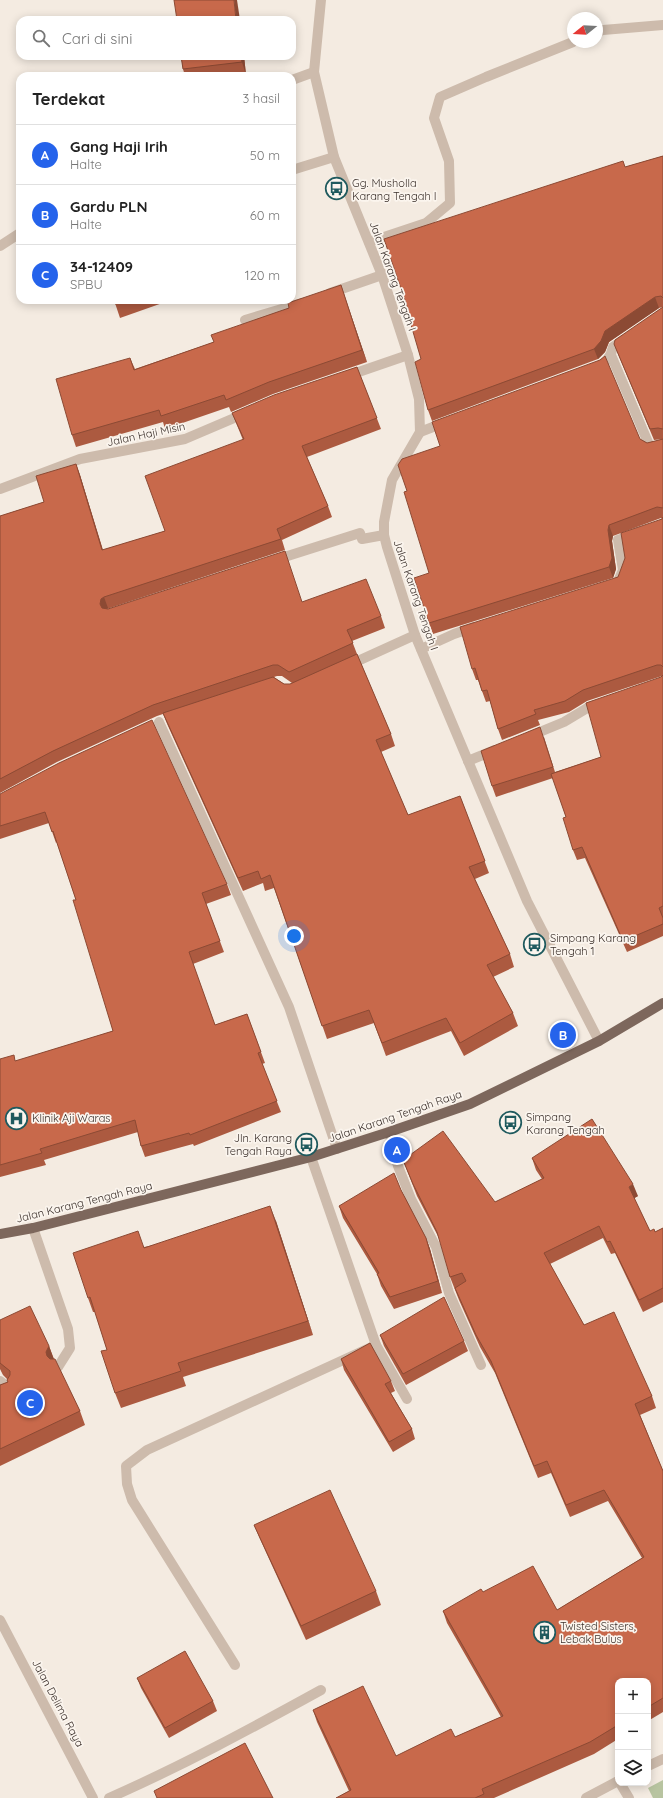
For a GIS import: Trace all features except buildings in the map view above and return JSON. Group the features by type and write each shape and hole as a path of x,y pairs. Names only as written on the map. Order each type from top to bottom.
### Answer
{"main road":[{"name":"Jalan Karang Tengah Raya","path":"0,1234 33,1228 337,1149 470,1104 599,1041 663,1003"}],"street":[{"name":"Jalan Karang Tengah I","path":"321,0 314,72 334,157 382,275 408,355 419,399 420,432 392,480 384,522 384,535 415,635 527,901 599,1041"},
{"path":"603,30 663,25"},
{"path":"369,242 426,223 450,203 448,161 434,118 440,97 567,44"},
{"path":"296,79 314,72"},
{"path":"296,169 334,157"},
{"path":"0,246 16,236"},
{"path":"245,320 317,298 382,275"},
{"path":"587,370 602,365 611,355 614,347 632,334"},
{"path":"335,380 408,355"},
{"path":"611,355 650,447 663,445"},
{"name":"Jalan Haji Misin","path":"0,489 80,460 185,439 255,409"},
{"path":"420,432 456,418"},
{"path":"610,585 618,582 623,570 618,540 648,530"},
{"path":"264,563 360,533 362,539 384,535"},
{"path":"421,649 454,634 486,623"},
{"path":"343,668 415,635"},
{"path":"518,741 564,722 589,707 611,700"},
{"path":"159,722 289,1007 337,1149"},
{"path":"468,760 504,747"},
{"path":"389,1132 398,1166 411,1199 436,1247 449,1293 480,1365"},
{"path":"311,1156 376,1345 407,1399"},
{"path":"33,1228 68,1329 70,1348 58,1367"},
{"path":"235,1665 132,1500 127,1484 126,1466 147,1450 376,1345"},
{"path":"0,1381 9,1388"},
{"name":"Jalan Delima Raya","path":"0,1620 93,1798"},
{"path":"109,1798 155,1778 211,1750 322,1690"},
{"path":"651,1765 663,1759"},
{"path":"586,1798 615,1784"},
{"path":"622,1786 629,1798"}],"green space":[{"path":"663,1780 663,1798 653,1798 648,1788"}],"place":[{"name":"Gg. Musholla Karang Tengah I","path":"336,189"},
{"name":"Simpang Karang Tengah 1","path":"535,944"},
{"name":"Gardu PLN","path":"563,1035"},
{"name":"Klinik Aji Waras","path":"16,1118"},
{"name":"Simpang Karang Tengah","path":"511,1123"},
{"name":"Jln. Karang Tengah Raya","path":"307,1144"},
{"name":"Gang Haji Irih","path":"397,1150"},
{"name":"34-12409","path":"30,1403"},
{"name":"Twisted Sisters, Lebak Bulus","path":"544,1632"}]}
